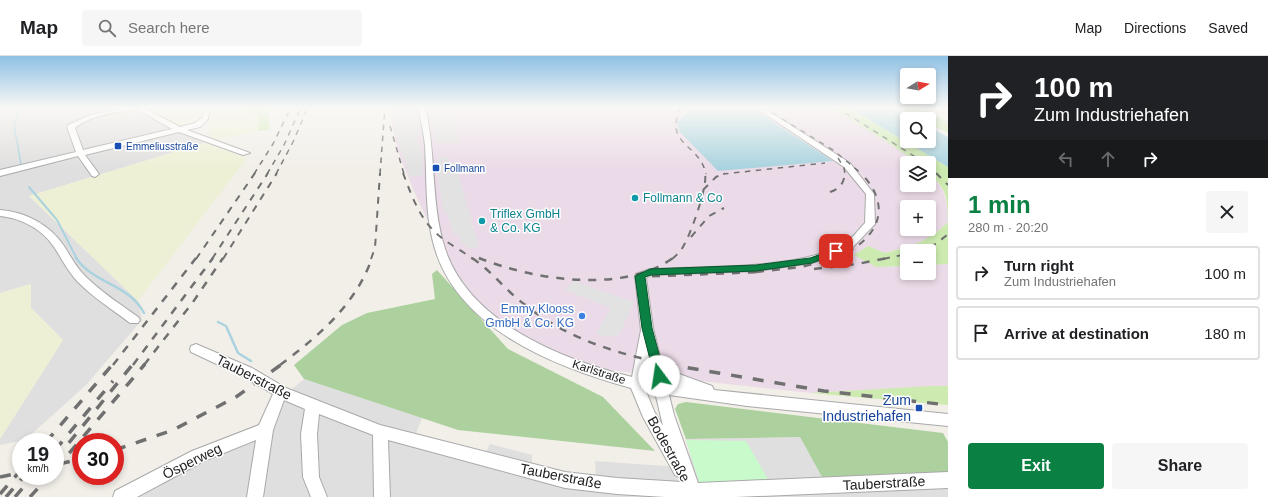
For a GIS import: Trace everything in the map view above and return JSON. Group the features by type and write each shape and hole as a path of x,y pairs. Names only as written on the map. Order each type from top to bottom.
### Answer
{"street":[{"path":"71,128 80,154 95,174"},
{"path":"0,173 183,128"},
{"name":"Karlstraße","path":"424,128 435,232 444,262 466,295 486,315 509,333 534,349 583,368 637,384 662,389 744,400 948,420"},
{"path":"662,389 647,328 640,276 650,272 756,268 812,260 846,248 870,224 870,194 847,165 790,128"},
{"path":"178,129 246,153"},
{"path":"0,202 0,211 14,214 48,233 58,245 74,271 92,288 134,320"},
{"path":"637,384 647,328"},
{"name":"Tauberstraße","path":"196,349 247,372 281,392 313,406 380,431 565,480 694,494 948,480"},
{"path":"656,363 674,378 698,388 744,400"},
{"name":"Bodestraße","path":"637,384 648,413 694,494"},
{"name":"Bodestraße","path":"662,389 667,415 694,494"},
{"path":"255,497 265,429 275,401 281,392"},
{"path":"313,406 309,434 311,477 319,497"},
{"name":"Ösperweg","path":"122,497 198,456 265,429"},
{"path":"380,431 382,497"}],"shaded area":[{"path":"0,128 176,128 204,143 29,196 138,301 142,320 86,385 33,433 12,433 12,443 0,445 0,439 63,340 31,308 31,284 0,293"},
{"path":"393,128 700,128 832,160 782,128 864,128 908,156 900,156 900,192 936,192 936,180 943,190 947,206 948,222 937,232 936,233 936,200 900,200 900,236 931,236 923,242 916,244 900,244 900,249 885,253 868,246 876,267 900,266 900,280 936,280 936,265 948,264 948,386 810,393 655,376 590,367 533,347 497,323 453,276 413,189 398,151"},
{"path":"395,128 419,128 420,135 416,137 423,154 423,175 410,177"},
{"path":"434,128 456,128 459,143 436,143"},
{"path":"438,157 448,157 449,162 455,162 479,247 468,248 462,243 458,234 453,234 447,213 444,213 437,172"},
{"path":"573,281 634,302 619,335 606,337 596,333 611,308 565,290"},
{"path":"304,379 422,418 416,434 485,454 490,444 532,455 532,467 596,477 595,461 693,468 686,439 800,437 822,477 948,473 948,497 131,497 198,459 268,431 281,398"}],"green space":[{"path":"209,128 259,128 259,131 217,139 209,136"},
{"path":"259,128 269,128 269,130 259,131"},
{"path":"864,128 882,128 900,138 900,148 916,148 930,156 908,156"},
{"path":"938,128 948,128 948,133"},
{"path":"204,143 247,158 138,301 29,196"},
{"path":"936,160 948,167 948,222 947,201 941,186 936,179"},
{"path":"948,222 948,264 936,265 936,244 914,244 930,236 936,236 936,232"},
{"path":"868,246 885,253 900,248 900,266 876,267 854,255"},
{"path":"437,270 508,349 603,397 655,451 458,430 304,379 294,365 342,325 367,313 435,299 432,274"},
{"path":"31,284 31,308 63,340 0,439 0,293"},
{"path":"932,386 948,386 948,405 810,393"},
{"path":"686,402 943,433 948,442 948,473 822,477 800,437 686,439 675,409 678,404"},
{"path":"686,440 746,441 773,488 702,491"}],"water":[{"path":"679,128 782,128 833,161 718,171 680,132"},
{"path":"882,128 900,128 900,138"},
{"path":"936,131 948,137 948,167 936,160 936,156 930,156 916,148 936,148"}],"waterway":[{"path":"14,128 21,164"},
{"path":"29,187 57,220 77,259"},
{"path":"76,258 83,267 130,296 138,303 144,313"},
{"path":"218,322 226,326 238,353 251,361"}],"railway":[{"path":"254,174 273,144 281,128"},
{"path":"267,174 284,145 292,128"},
{"path":"276,174 299,128"},
{"path":"380,174 383,128"},
{"path":"390,128 404,174"},
{"path":"676,128 679,137 697,156 706,174"},
{"path":"797,128 833,150 861,173"},
{"path":"869,128 914,156"},
{"path":"838,158 844,168 845,174"},
{"path":"723,174 825,163"},
{"path":"196,259 255,173"},
{"path":"212,259 268,173"},
{"path":"223,259 277,173"},
{"path":"371,259 375,248 380,173"},
{"path":"403,173 416,205 429,226 444,240 473,259"},
{"path":"704,189 705,173"},
{"path":"704,189 716,177 725,173"},
{"path":"837,258 849,252 861,243 870,234 876,223 879,212 877,200 872,187 861,173"},
{"path":"936,173 948,185"},
{"path":"830,192 840,186 844,180 845,174"},
{"path":"673,258 682,249 691,231 704,189"},
{"path":"691,237 709,216 724,208"},
{"path":"936,244 948,234"},
{"path":"885,259 900,255"},
{"path":"113,365 196,258"},
{"path":"133,365 213,258"},
{"path":"144,365 193,302 223,258"},
{"path":"280,365 309,343 335,318 356,290 365,275 372,258"},
{"path":"472,258 486,269 517,299 558,327 594,344 632,356 666,364"},
{"path":"481,259 479,258 501,266 551,277 578,280 604,280 629,276 652,269 673,258"},
{"path":"756,272 801,267 837,258"},
{"path":"814,269 857,264 885,259"},
{"path":"636,277 760,272"},
{"path":"54,433 113,364"},
{"path":"64,449 133,364"},
{"path":"64,459 145,364"},
{"path":"124,447 173,430 236,397 282,364"},
{"path":"666,364 824,391 948,405"},
{"path":"666,364 671,365"},
{"path":"64,439 113,381"},
{"path":"64,463 72,461"},
{"path":"0,477 12,474"},
{"path":"0,494 12,480"},
{"path":"6,497 16,485"},
{"path":"15,497 25,485"},
{"path":"30,497 41,485"}],"place":[{"name":"Emmeliusstraße","path":"118,146"},
{"name":"Follmann","path":"436,168"},
{"name":"Follmann & Co","path":"635,198"},
{"name":"Triflex GmbH & Co. KG","path":"482,221"},
{"name":"Emmy Klooss GmbH & Co. KG","path":"582,316"},
{"name":"Zum Industriehafen","path":"919,408"}],"route":[{"path":"659,376 647,328 640,276 650,272 756,268 812,260 836,251"}]}
